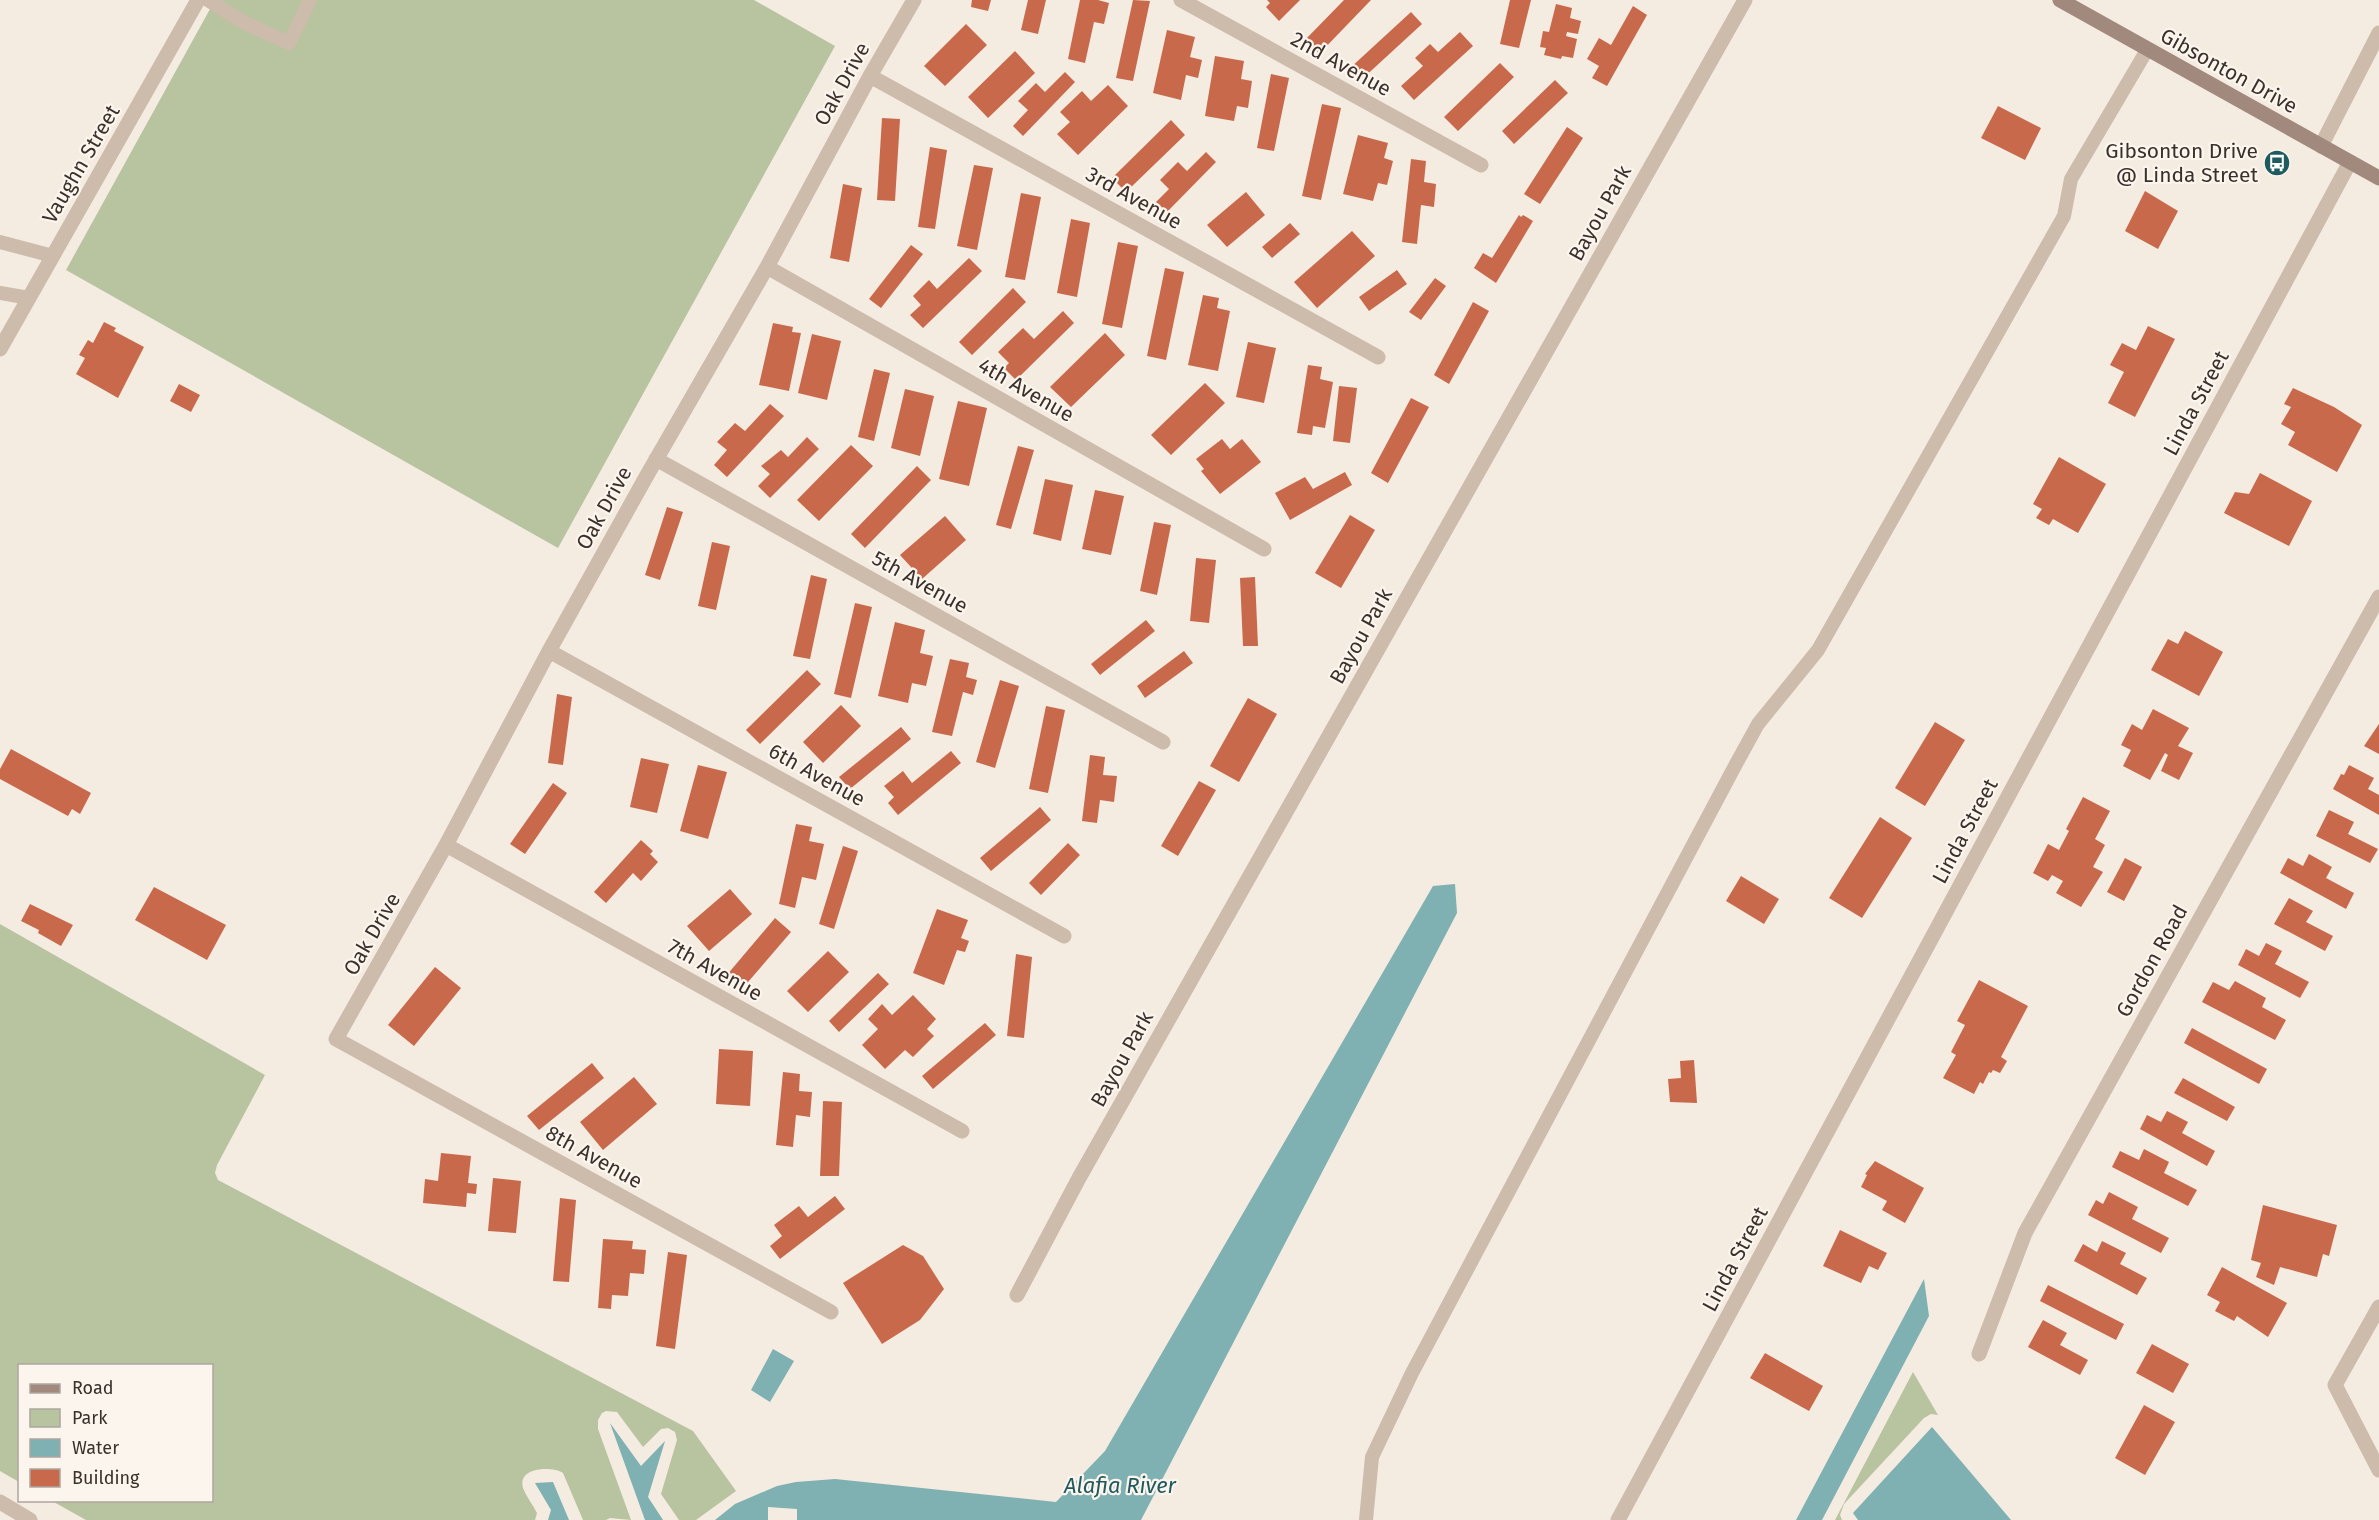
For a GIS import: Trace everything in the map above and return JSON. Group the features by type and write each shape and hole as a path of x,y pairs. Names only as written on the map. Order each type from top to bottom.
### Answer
{"main road":[{"name":"Gibsonton Drive","path":"2060,0 2379,178"}],"street":[{"name":"Vaughn Street","path":"0,349 198,0"},
{"name":"Oak Drive","path":"336,1039 446,845 549,651 767,267 870,76 914,0"},
{"name":"2nd Avenue","path":"1181,0 1481,165"},
{"name":"Bayou Park","path":"1017,1295 1079,1178 1745,0"},
{"path":"2321,146 2379,33"},
{"name":"3rd Avenue","path":"870,76 1378,357"},
{"name":"Linda Street","path":"1618,1520 2350,162"},
{"name":"4th Avenue","path":"767,267 1264,549"},
{"name":"5th Avenue","path":"656,459 1163,742"},
{"name":"Gordon Road","path":"1979,1354 2025,1233 2379,597"},
{"name":"6th Avenue","path":"549,651 1064,936"},
{"name":"7th Avenue","path":"446,845 962,1131"},
{"name":"8th Avenue","path":"336,1039 831,1312"},
{"path":"2379,1307 2334,1385 2379,1470"},
{"path":"0,1502 30,1520"}],"lane":[{"path":"208,0 243,22 289,43 310,0"},
{"path":"1366,1520 1372,1457 1412,1373 1724,785 1758,724 1818,650 2064,216 2071,180 2147,50"},
{"path":"0,242 53,256"},
{"path":"0,293 29,298"}],"green space":[{"path":"215,0 754,0 835,46 558,548 66,270"},
{"path":"0,924 265,1075 217,1165 215,1173 218,1180 693,1431 736,1491 696,1520 679,1520 661,1494 677,1440 675,1432 668,1428 661,1429 643,1447 617,1412 606,1411 598,1420 598,1429 631,1520 610,1518 583,1520 563,1473 551,1469 530,1472 523,1481 524,1491 537,1513 535,1520 86,1520 54,1502 213,1502 213,1364 18,1364 18,1481 0,1471"},
{"path":"1913,1372 1938,1415 1931,1414 1924,1418 1844,1504 1840,1515 1842,1520 1835,1520"}],"water":[{"name":"Alafia River","path":"1455,884 1457,913 1141,1520 715,1520 735,1504 777,1486 835,1479 1056,1502 1105,1451 1433,886"},
{"path":"1924,1279 1929,1316 1822,1520 1796,1520"},
{"path":"773,1349 794,1361 770,1402 751,1390"},
{"path":"610,1423 641,1466 665,1441 648,1497 663,1520 645,1520"},
{"path":"1932,1427 2011,1520 1858,1520 1853,1513"},
{"path":"553,1482 569,1520 548,1520 551,1510 535,1483"}],"pier":[{"path":"768,1507 797,1509 797,1520 768,1520"}],"building":[{"path":"972,0 991,0 988,11 971,7"},
{"path":"1028,0 1046,0 1038,34 1021,30"},
{"path":"1080,0 1098,0 1109,3 1104,24 1094,22 1085,63 1068,59"},
{"path":"1133,0 1150,1 1133,81 1116,78"},
{"path":"1267,0 1300,0 1279,21 1266,7 1270,3"},
{"path":"1344,0 1371,0 1319,54 1305,40"},
{"path":"1510,0 1531,0 1519,48 1500,44"},
{"path":"1556,4 1572,8 1570,18 1581,21 1578,34 1567,32 1566,36 1577,39 1573,58 1562,56 1561,59 1544,55 1546,48 1540,47 1543,31 1549,32"},
{"path":"1633,6 1647,15 1607,86 1592,78 1599,66 1587,59 1599,38 1611,45"},
{"path":"1411,12 1422,24 1360,81 1349,69"},
{"path":"966,24 987,45 945,86 924,66"},
{"path":"1167,30 1195,37 1190,57 1202,60 1198,78 1186,75 1181,100 1153,93"},
{"path":"1460,32 1473,46 1414,100 1401,86 1423,66 1415,58 1430,44 1438,52"},
{"path":"1015,51 1035,73 988,118 968,97"},
{"path":"1215,56 1244,61 1241,79 1252,81 1248,108 1237,106 1234,121 1205,116"},
{"path":"1500,63 1514,77 1458,131 1444,117"},
{"path":"1065,72 1075,82 1023,136 1013,126 1028,110 1018,101 1036,83 1045,92"},
{"path":"1271,74 1289,78 1274,151 1257,148"},
{"path":"1555,80 1568,93 1514,144 1502,131"},
{"path":"1108,85 1128,106 1078,155 1057,134 1070,122 1060,112 1082,91 1091,101"},
{"path":"1322,104 1341,108 1321,200 1302,196"},
{"path":"1998,106 2041,128 2025,160 1981,138"},
{"path":"882,118 900,119 895,201 877,200"},
{"path":"1171,120 1185,135 1126,192 1112,178"},
{"path":"1567,127 1583,138 1540,204 1524,194"},
{"path":"1358,135 1388,143 1384,158 1393,161 1387,185 1378,183 1373,201 1343,194"},
{"path":"930,147 947,150 935,229 918,227"},
{"path":"1206,152 1216,162 1167,212 1156,202 1169,189 1160,180 1178,162 1187,171"},
{"path":"1411,159 1426,161 1424,182 1436,184 1434,207 1421,205 1417,244 1402,242"},
{"path":"974,165 993,168 977,250 957,246"},
{"path":"843,184 862,188 849,262 830,258"},
{"path":"2145,191 2178,211 2158,249 2125,231"},
{"path":"1246,192 1265,215 1227,247 1207,225"},
{"path":"1021,193 1041,197 1025,280 1005,277"},
{"path":"1519,215 1533,221 1496,283 1474,268 1483,253 1492,258"},
{"path":"1071,219 1090,223 1077,297 1057,293"},
{"path":"1290,223 1300,234 1272,258 1262,247"},
{"path":"1352,231 1375,256 1317,308 1294,282"},
{"path":"1118,242 1138,246 1122,328 1102,324"},
{"path":"911,245 923,254 881,308 869,299"},
{"path":"969,258 982,271 923,328 910,315 921,305 913,296 929,280 937,289"},
{"path":"1165,268 1184,272 1166,360 1147,356"},
{"path":"1397,270 1407,284 1369,311 1359,297"},
{"path":"1435,278 1446,286 1421,320 1409,312"},
{"path":"1013,288 1026,302 972,355 959,342"},
{"path":"1203,295 1219,298 1217,308 1230,311 1218,371 1188,365"},
{"path":"1473,302 1489,311 1449,384 1434,375"},
{"path":"1063,311 1074,323 1016,380 1004,368 1009,363 998,352 1023,328 1034,339"},
{"path":"104,322 116,328 114,331 144,347 118,398 76,374 85,358 79,355 88,340 93,343"},
{"path":"773,323 793,327 792,332 801,333 789,391 759,385"},
{"path":"2148,326 2175,339 2135,417 2108,403 2124,372 2110,365 2122,343 2136,350"},
{"path":"1105,333 1125,355 1071,407 1050,387"},
{"path":"812,334 841,341 827,400 798,393"},
{"path":"1248,342 1276,348 1264,403 1236,397"},
{"path":"1308,365 1322,367 1320,379 1333,382 1325,428 1313,426 1312,435 1297,433"},
{"path":"874,369 890,373 874,441 858,437"},
{"path":"1205,383 1225,403 1171,455 1151,435"},
{"path":"179,384 200,395 191,412 170,401"},
{"path":"1339,386 1357,388 1350,443 1333,441"},
{"path":"2293,388 2334,407 2362,425 2337,472 2288,445 2295,432 2281,424 2291,407 2284,404"},
{"path":"905,389 934,396 920,456 891,448"},
{"path":"1411,398 1429,407 1388,483 1371,473"},
{"path":"958,401 987,408 969,486 939,479"},
{"path":"770,404 784,416 727,477 714,465 727,450 717,442 735,423 745,431"},
{"path":"807,437 819,449 770,498 758,486 770,474 761,466 781,450 788,457"},
{"path":"1222,439 1230,449 1242,439 1261,462 1220,494 1201,471 1204,469 1196,459"},
{"path":"851,445 873,466 819,521 797,500"},
{"path":"1018,446 1034,450 1011,529 996,525"},
{"path":"2059,457 2106,484 2078,533 2053,519 2049,525 2036,518 2042,509 2033,504"},
{"path":"917,466 931,480 865,548 851,534"},
{"path":"1345,472 1352,485 1290,520 1275,493 1305,477 1313,489"},
{"path":"2260,473 2312,501 2289,546 2224,513 2235,492 2249,494"},
{"path":"1045,479 1073,485 1061,541 1033,534"},
{"path":"1095,490 1124,496 1111,555 1082,549"},
{"path":"667,507 683,512 660,580 645,575"},
{"path":"1350,515 1375,530 1341,588 1315,573"},
{"path":"945,516 966,540 922,579 900,555"},
{"path":"1154,522 1171,525 1157,595 1140,591"},
{"path":"712,542 730,546 716,610 698,606"},
{"path":"1196,558 1216,560 1209,623 1190,621"},
{"path":"811,575 827,579 810,659 793,656"},
{"path":"1255,577 1258,646 1243,646 1240,578"},
{"path":"855,603 872,607 851,698 834,694"},
{"path":"1146,620 1155,631 1100,675 1091,664"},
{"path":"895,622 925,630 920,653 933,656 926,686 912,683 908,703 878,696"},
{"path":"2185,631 2223,652 2199,696 2151,670 2168,639 2178,644"},
{"path":"1184,651 1193,663 1145,698 1137,686"},
{"path":"950,659 969,663 966,677 977,680 973,695 963,692 952,736 932,732"},
{"path":"807,670 821,684 760,744 746,730"},
{"path":"1000,680 1019,686 995,768 976,762"},
{"path":"557,694 572,697 563,765 548,763"},
{"path":"1248,698 1277,714 1239,782 1210,766"},
{"path":"841,705 861,726 823,763 803,742"},
{"path":"1046,706 1065,710 1048,793 1029,789"},
{"path":"2153,709 2189,728 2178,746 2193,753 2179,780 2161,771 2168,755 2165,753 2150,780 2123,766 2131,750 2121,745 2132,724 2142,730"},
{"path":"1935,722 1965,740 1925,806 1895,788"},
{"path":"2379,724 2379,754 2364,746"},
{"path":"901,727 911,739 850,789 839,777"},
{"path":"11,749 91,793 80,814 72,809 68,816 0,779 0,769"},
{"path":"951,751 961,763 898,815 888,803 894,797 884,786 903,771 912,783"},
{"path":"1090,755 1105,757 1103,775 1117,776 1114,802 1100,800 1097,823 1082,821"},
{"path":"641,758 669,764 657,813 630,807"},
{"path":"698,765 727,772 708,839 680,831"},
{"path":"2349,765 2374,778 2368,789 2379,795 2379,815 2333,789"},
{"path":"1199,781 1216,790 1178,856 1161,846"},
{"path":"553,783 567,793 525,854 510,844"},
{"path":"2083,797 2110,811 2095,839 2105,845 2093,867 2103,872 2081,907 2056,893 2063,881 2052,875 2048,881 2033,873 2048,844 2059,850 2069,831 2066,829"},
{"path":"1040,807 1051,820 991,871 980,858"},
{"path":"2329,810 2354,822 2348,834 2378,849 2370,863 2316,836"},
{"path":"1880,817 1912,838 1862,918 1829,898"},
{"path":"796,824 812,827 809,841 824,844 816,880 802,877 795,908 779,904"},
{"path":"641,840 653,851 650,854 658,862 641,881 633,873 606,903 594,892"},
{"path":"1068,843 1080,855 1041,895 1029,883"},
{"path":"843,846 858,851 834,929 819,924"},
{"path":"2309,854 2332,867 2326,878 2354,893 2346,909 2280,873 2288,858 2303,866"},
{"path":"2125,858 2142,867 2124,901 2107,892"},
{"path":"1741,876 1779,899 1764,924 1726,901"},
{"path":"154,887 226,925 207,960 135,920"},
{"path":"730,889 752,914 709,951 687,926"},
{"path":"2289,898 2313,911 2306,922 2333,936 2325,951 2274,924"},
{"path":"30,904 73,925 61,946 38,933 39,930 21,921"},
{"path":"937,909 968,920 961,938 969,941 965,952 957,950 944,985 913,973"},
{"path":"775,918 791,932 742,989 726,976"},
{"path":"2266,943 2282,951 2275,964 2309,982 2300,998 2238,965 2246,949 2259,956"},
{"path":"828,951 849,972 808,1012 787,991"},
{"path":"1016,954 1032,957 1024,1038 1007,1036"},
{"path":"435,967 461,988 414,1046 388,1025"},
{"path":"878,973 889,984 839,1032 829,1021"},
{"path":"1979,980 2028,1006 2001,1057 2007,1061 2000,1073 1993,1070 1989,1072 1983,1084 1980,1082 1974,1094 1943,1078 1956,1055 1951,1052 1965,1025 1957,1021"},
{"path":"2235,981 2266,998 2262,1007 2286,1020 2275,1040 2202,1002 2213,982 2229,990"},
{"path":"913,995 936,1019 927,1029 934,1036 913,1057 905,1050 885,1069 862,1045 878,1029 868,1019 882,1004 892,1015"},
{"path":"985,1023 996,1035 933,1089 922,1076"},
{"path":"2192,1028 2267,1069 2259,1084 2184,1043"},
{"path":"719,1049 753,1051 750,1106 716,1104"},
{"path":"1694,1060 1697,1103 1670,1102 1668,1079 1681,1078 1680,1061"},
{"path":"592,1063 604,1078 539,1130 527,1116"},
{"path":"783,1072 800,1074 799,1091 812,1092 810,1117 796,1115 793,1147 776,1145"},
{"path":"634,1077 657,1104 603,1150 580,1122"},
{"path":"2183,1078 2235,1107 2227,1121 2174,1093"},
{"path":"823,1101 842,1102 839,1176 820,1176"},
{"path":"2167,1111 2188,1122 2182,1133 2215,1151 2207,1166 2140,1129 2147,1115 2161,1122"},
{"path":"2144,1149 2169,1162 2164,1173 2197,1190 2188,1206 2112,1167 2120,1151 2139,1160"},
{"path":"441,1153 471,1156 468,1183 477,1184 476,1194 467,1193 466,1207 423,1203 425,1179 438,1181"},
{"path":"1875,1161 1924,1188 1905,1223 1882,1210 1887,1201 1861,1187 1867,1175 1865,1174"},
{"path":"493,1178 521,1181 516,1233 488,1231"},
{"path":"2109,1192 2138,1207 2132,1219 2169,1238 2161,1253 2088,1215 2096,1200 2103,1204"},
{"path":"835,1196 845,1209 780,1259 770,1246 782,1236 774,1225 799,1206 808,1217"},
{"path":"560,1198 576,1200 569,1282 553,1281"},
{"path":"2263,1205 2337,1225 2329,1256 2323,1254 2317,1277 2280,1267 2274,1285 2256,1277 2261,1263 2251,1260"},
{"path":"1840,1230 1887,1253 1878,1270 1869,1266 1861,1283 1823,1266"},
{"path":"603,1239 633,1241 632,1249 646,1250 644,1274 630,1273 628,1296 612,1295 611,1309 598,1308"},
{"path":"2102,1241 2126,1253 2120,1264 2147,1278 2137,1295 2074,1261 2083,1244 2097,1252"},
{"path":"903,1245 923,1256 944,1289 920,1320 882,1344 843,1283"},
{"path":"668,1252 687,1255 675,1349 656,1346"},
{"path":"2222,1267 2287,1303 2268,1337 2237,1316 2234,1321 2215,1311 2220,1302 2207,1295"},
{"path":"2048,1285 2124,1324 2116,1340 2040,1301"},
{"path":"2043,1320 2067,1333 2060,1345 2088,1360 2080,1375 2028,1347"},
{"path":"2152,1344 2189,1364 2173,1393 2136,1373"},
{"path":"1765,1353 1823,1386 1809,1411 1750,1378"},
{"path":"2144,1405 2175,1422 2145,1475 2115,1458"}],"place":[{"name":"Gibsonton Drive @ Linda Street","path":"2277,163"}]}
